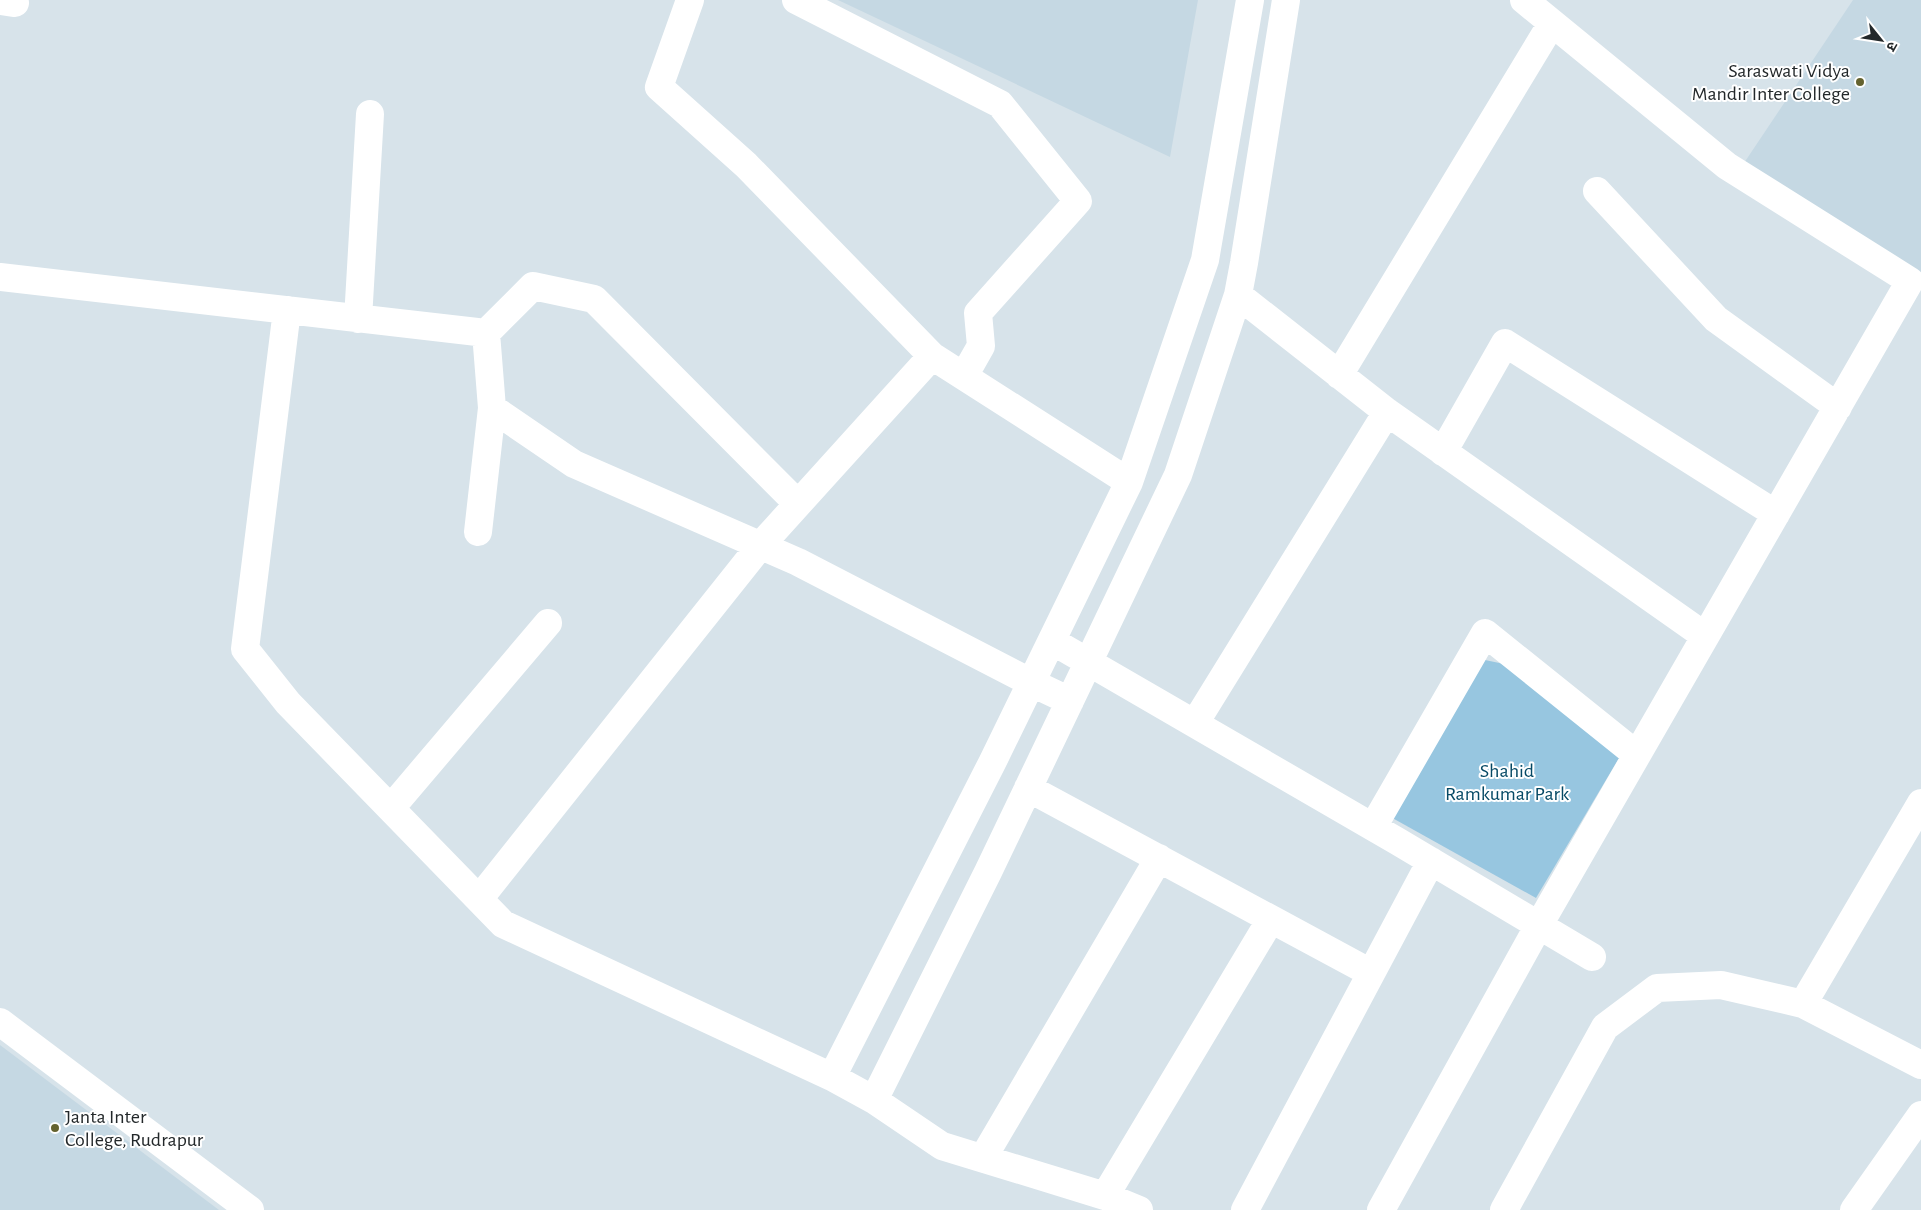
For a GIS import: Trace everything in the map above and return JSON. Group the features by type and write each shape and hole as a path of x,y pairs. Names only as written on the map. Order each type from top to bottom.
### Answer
{"street":[{"path":"690,0 659,87 746,165 932,356 1130,482"},
{"path":"796,0 1000,104 1078,201 978,314 981,346 964,376"},
{"path":"832,1077 1032,683 1130,482 1205,260 1250,0"},
{"path":"874,1100 1028,788 1178,476 1238,295 1286,0"},
{"path":"1381,1210 1539,925 1910,281 1727,166 1524,0"},
{"path":"1339,375 1552,23"},
{"path":"358,318 370,114"},
{"path":"1597,191 1716,319 1838,407"},
{"path":"0,277 486,333"},
{"path":"478,532 492,408 486,333 533,286 594,299 798,504"},
{"path":"1238,295 1387,412 1705,636"},
{"path":"287,310 245,649 288,703 503,924 832,1077 874,1100 942,1146 1105,1196 1138,1210"},
{"path":"1443,452 1505,343 1776,514"},
{"path":"479,899 760,546 932,356"},
{"path":"492,408 574,464 798,562 1070,701"},
{"path":"1195,723 1387,412"},
{"path":"390,808 548,623"},
{"path":"1373,827 1485,633 1637,755"},
{"path":"1052,641 1373,827 1592,957"},
{"path":"1028,788 1371,973"},
{"path":"1803,1004 1921,803"},
{"path":"983,1158 1159,858"},
{"path":"1245,1210 1431,861"},
{"path":"1105,1196 1271,919"},
{"path":"1504,1210 1605,1027 1657,988 1720,985 1803,1004 1921,1066"},
{"path":"0,1022 250,1210"},
{"path":"1854,1210 1921,1115"}],"shaded area":[{"path":"838,0 1198,0 1170,157"},
{"name":"Saraswati Vidya Mandir Inter College","path":"1853,0 1921,0 1921,274 1744,163"},
{"name":"Janta Inter College, Rudrapur","path":"0,1045 219,1210 0,1210"}],"green space":[{"name":"Shahid Ramkumar Park","path":"1485,660 1504,664 1622,753 1536,898 1387,815"}],"place":[{"name":"Saraswati Vidya Mandir Inter College","path":"1860,82"},
{"name":"Janta Inter College, Rudrapur","path":"55,1128"}]}
